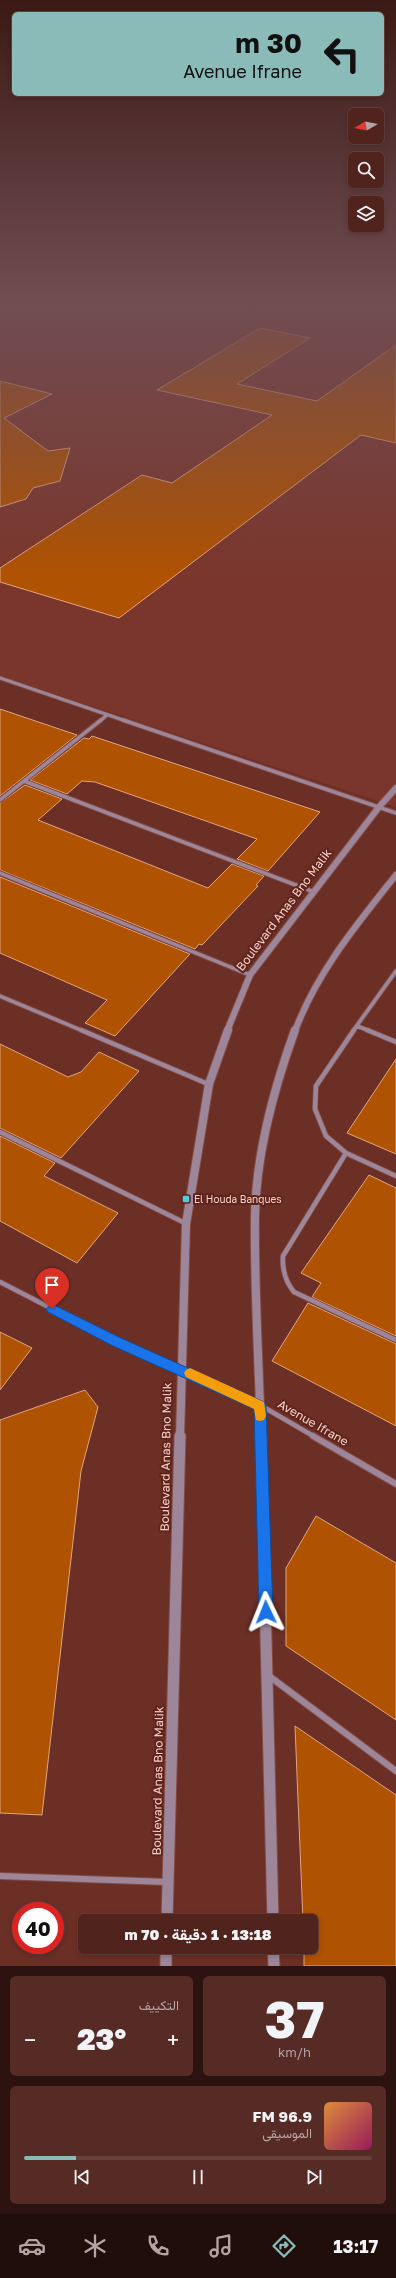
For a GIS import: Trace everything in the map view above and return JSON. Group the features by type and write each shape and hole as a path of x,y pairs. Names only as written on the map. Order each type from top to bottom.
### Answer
{"street":[{"path":"0,678 107,716 396,813"},
{"path":"0,800 107,716"},
{"path":"24,781 314,892"},
{"name":"Boulevard Anas Bno Malik","path":"168,1914 186,1224 209,1084 224,1039 250,975 379,807 396,788"},
{"path":"0,873 250,975"},
{"path":"273,1914 268,1676 255,1215 260,1166 268,1120 278,1078 291,1039 307,1002 325,969 346,938 396,874"},
{"path":"396,971 316,1086 315,1109 326,1136 346,1153 396,1176"},
{"path":"0,996 209,1084"},
{"path":"357,1026 396,1042"},
{"path":"0,1132 186,1224"},
{"path":"346,1153 283,1256 282,1269 284,1280 294,1292 396,1340"},
{"name":"Avenue Ifrane","path":"0,1282 117,1342 260,1405 396,1484"},
{"path":"268,1676 396,1771"},
{"path":"0,1876 169,1882"},
{"path":"166,1954 166,1966"},
{"path":"274,1954 274,1966"}],"shaded area":[{"path":"0,393 396,393 396,807 0,676"}],"building":[{"path":"0,393 52,394 4,418 48,451 70,448 60,481 33,488 26,499 0,507"},
{"path":"170,393 278,393 317,401 329,393 396,393 396,443 361,435 119,618 0,582 0,568 142,475 172,483 272,415"},
{"path":"0,709 77,735 0,796"},
{"path":"92,736 320,812 268,871 237,859 257,839 95,782 82,781 67,794 30,780 84,738 89,739"},
{"path":"25,785 62,799 38,820 208,888 232,864 264,876 256,885 258,886 202,945 199,944 195,949 0,870 0,803"},
{"path":"0,877 190,954 115,1036 85,1023 107,1000 0,953"},
{"path":"0,1044 68,1077 81,1072 99,1052 139,1071 61,1158 0,1128"},
{"path":"396,1059 396,1154 347,1133"},
{"path":"0,1136 55,1163 44,1176 118,1213 77,1263 0,1221"},
{"path":"369,1175 396,1188 396,1336 312,1297 321,1283 301,1273"},
{"path":"308,1303 396,1344 396,1426 272,1361"},
{"path":"0,1332 32,1348 0,1390"},
{"path":"85,1390 98,1407 81,1471 42,1815 0,1813 0,1420"},
{"path":"316,1516 396,1563 396,1720 286,1646 286,1568"},
{"path":"295,1726 396,1795 396,1966 304,1966 304,1954 318,1954 318,1914 303,1914"}],"slow traffic":[{"path":"190,1373 260,1405 260,1416"}],"place":[{"name":"El Houda Banques","path":"186,1199"}],"route":[{"path":"52,1309 117,1342 260,1405 266,1612"}]}
